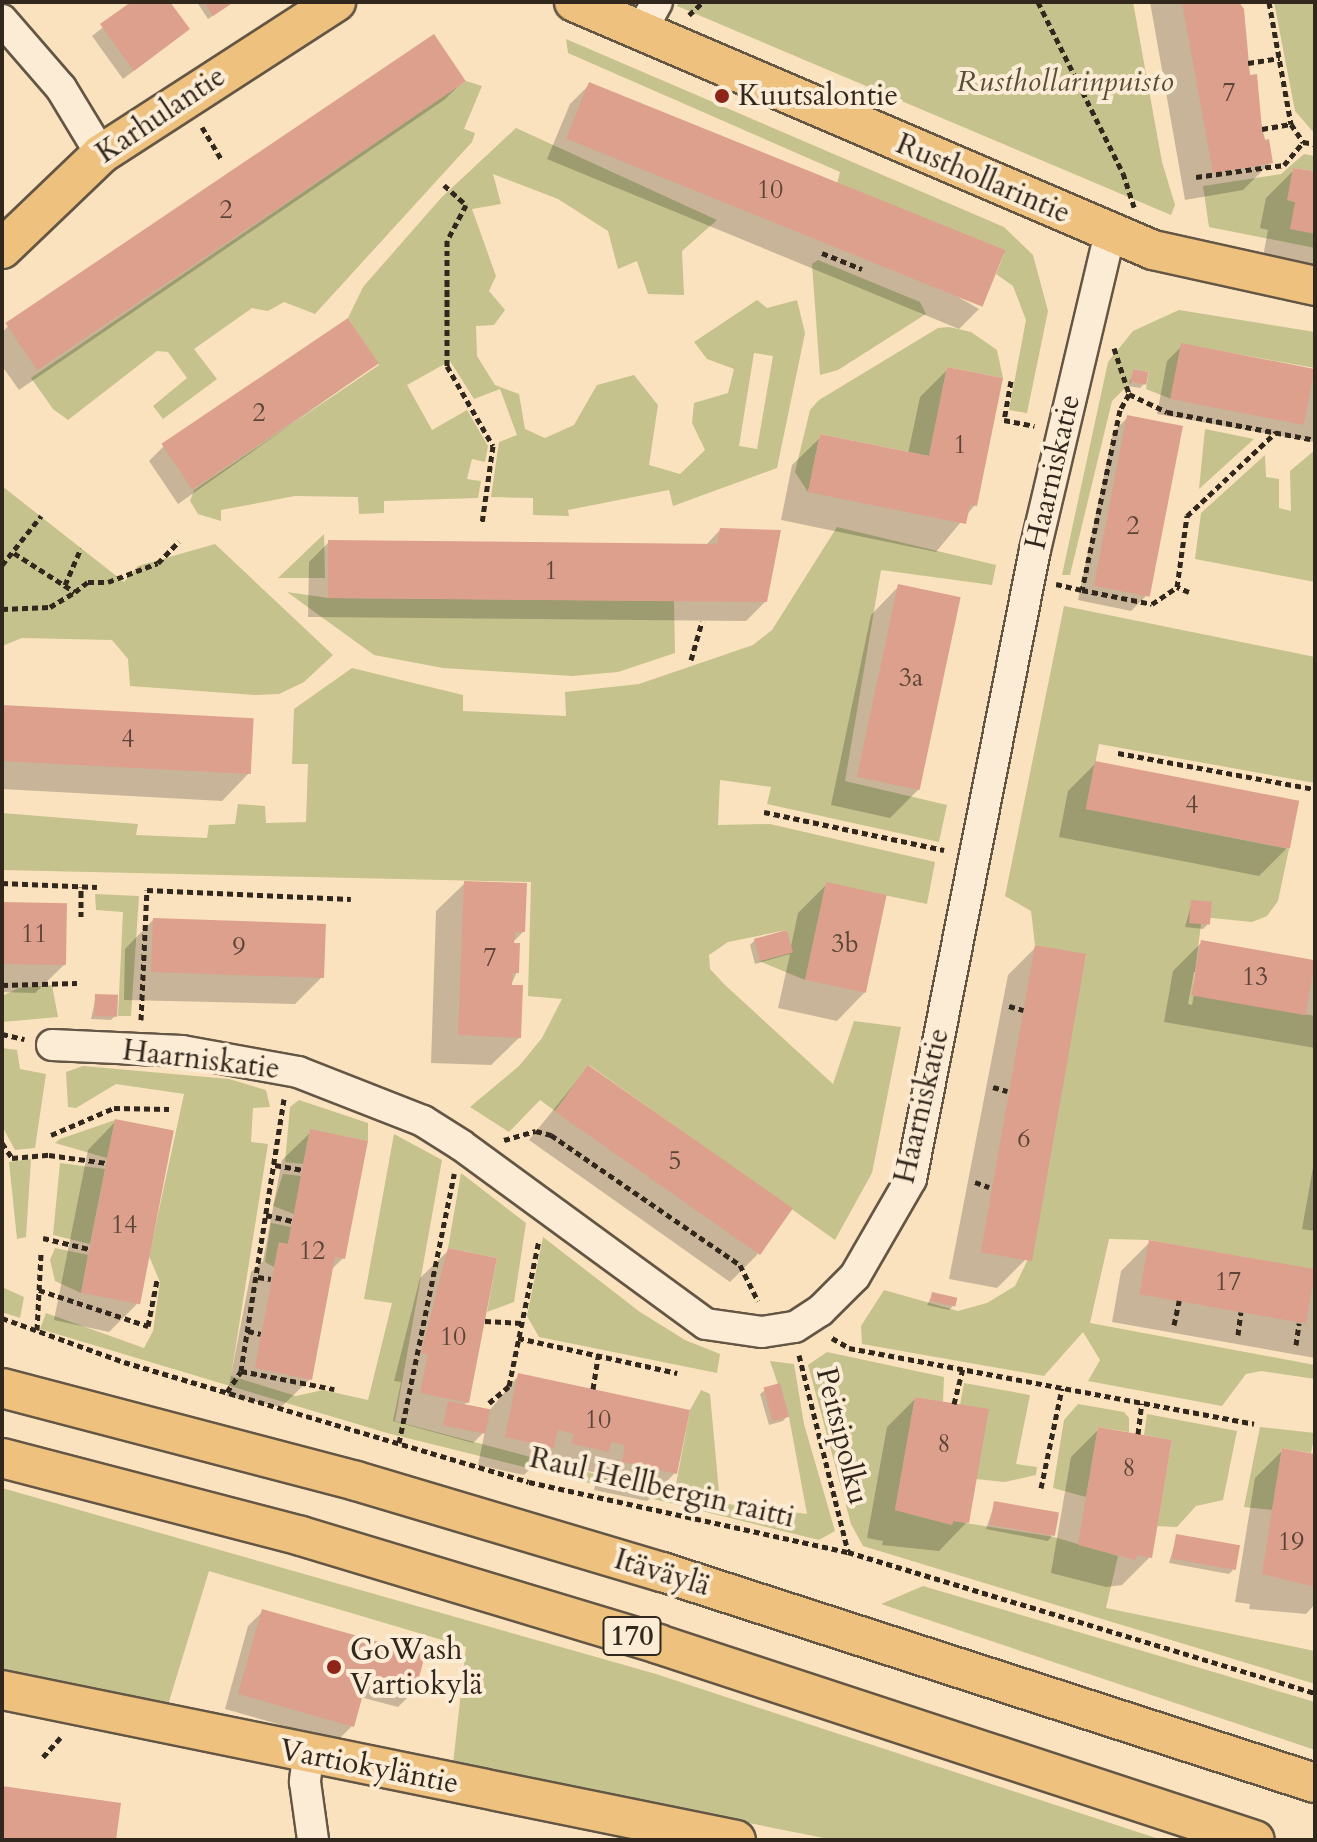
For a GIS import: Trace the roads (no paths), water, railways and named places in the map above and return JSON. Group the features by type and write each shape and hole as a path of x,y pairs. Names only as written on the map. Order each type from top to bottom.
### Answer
{"main road":[{"name":"Karhulantie","path":"2,249 101,154 336,2"},
{"name":"Rusthollarintie","path":"574,2 649,17 1110,233 1191,261 1315,286"},
{"name":"Itäväylä","path":"2,1388 356,1481 662,1572 1308,1781"},
{"name":"170","path":"2,1458 301,1536 658,1644 1255,1840"},
{"name":"Vartiokyläntie","path":"2,1690 308,1756 736,1840"}],"street":[{"path":"2,20 61,88 101,154"},
{"name":"Haarniskatie","path":"52,1045 182,1051 289,1070 423,1121 546,1206 653,1290 706,1324 736,1332 795,1327 820,1311 855,1276 911,1179 1035,550 1110,233"},
{"path":"308,1756 305,1782 313,1840"}],"place":[{"name":"Kuutsalontie","path":"722,96"},
{"name":"GoWash Vartiokylä","path":"334,1667"}],"park label":[{"name":"Rusthollarinpuisto","path":"1065,82"}]}
